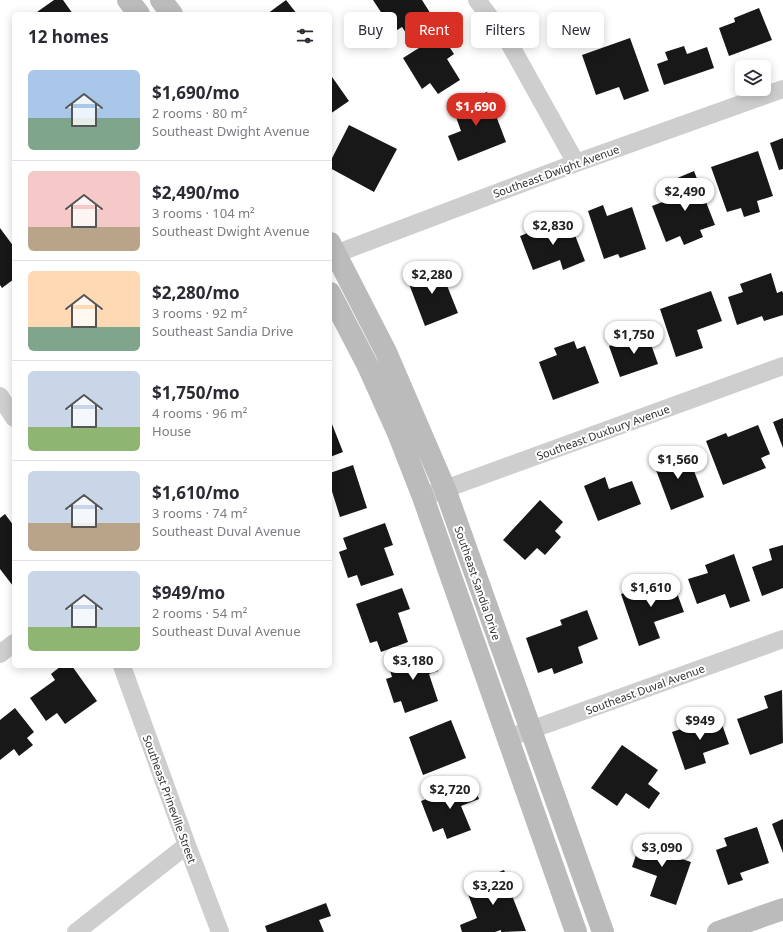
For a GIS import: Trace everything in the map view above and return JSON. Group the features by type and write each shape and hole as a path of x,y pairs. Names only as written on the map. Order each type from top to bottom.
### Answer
{"street":[{"path":"128,0 137,12"},
{"path":"161,0 170,12"},
{"path":"477,0 508,41 576,163"},
{"name":"Southeast Dwight Avenue","path":"332,251 783,89"},
{"name":"Southeast Sandia Drive","path":"332,251 386,352 445,489 603,932"},
{"path":"332,297 368,366 398,434 423,497 576,932"},
{"name":"Southeast Duxbury Avenue","path":"423,497 783,366"},
{"path":"0,396 12,415"},
{"name":"Southeast Duval Avenue","path":"508,738 783,639"},
{"path":"0,654 12,645"},
{"name":"Southeast Prineville Street","path":"123,668 220,932"},
{"path":"76,932 187,845"},
{"path":"718,932 783,909"}],"building":[{"path":"54,0 63,0 72,12 37,12"},
{"path":"286,0 295,12 270,12"},
{"path":"373,0 422,0 430,12 405,12 405,32 402,27 397,30 397,12 381,12"},
{"path":"759,8 772,40 729,56 719,28 735,22 734,18"},
{"path":"630,38 649,91 624,100 619,87 596,95 582,55"},
{"path":"684,46 687,54 707,47 714,68 664,85 657,64 668,60 665,52"},
{"path":"419,48 450,48 454,54 447,59 460,80 438,94 430,83 422,89 403,58"},
{"path":"332,77 349,101 332,113"},
{"path":"487,92 506,142 458,161 448,136 461,131 452,106"},
{"path":"349,125 397,149 374,192 332,169 332,158"},
{"path":"783,138 783,169 779,170 770,143"},
{"path":"758,151 773,196 757,201 760,212 744,217 741,208 727,212 711,167"},
{"path":"694,171 715,225 700,230 703,237 684,245 680,236 666,242 652,206 681,195 675,179"},
{"path":"603,205 607,216 632,207 646,249 620,258 618,254 604,259 588,211"},
{"path":"568,217 585,261 563,270 560,260 533,270 520,236"},
{"path":"0,228 12,244 12,280 2,288 0,285"},
{"path":"438,263 458,313 425,326 406,276"},
{"path":"771,273 777,293 782,291 783,293 783,315 764,321 762,316 737,325 728,297 743,292 740,284"},
{"path":"711,291 722,321 697,330 703,348 676,357 660,309"},
{"path":"647,333 658,364 620,377 609,346"},
{"path":"574,341 577,349 585,346 599,383 553,400 539,362 557,355 554,348"},
{"path":"783,418 783,448 773,422"},
{"path":"332,424 343,452 332,456"},
{"path":"758,425 770,454 761,458 766,468 723,485 706,441 726,433 728,437"},
{"path":"686,450 704,497 671,510 653,462"},
{"path":"353,465 367,508 340,517 332,491 332,472"},
{"path":"605,477 609,489 632,481 641,504 598,521 584,486"},
{"path":"540,500 563,522 555,531 561,537 545,555 537,548 525,560 503,540"},
{"path":"5,514 12,523 12,585 0,569 0,518"},
{"path":"385,523 393,545 384,548 394,575 361,586 357,575 348,578 339,552 347,549 343,538"},
{"path":"783,545 783,588 762,596 752,567 772,560 769,549"},
{"path":"734,554 750,601 730,608 725,594 697,604 688,579 708,573 705,565"},
{"path":"671,577 684,612 654,622 660,638 639,646 621,594"},
{"path":"402,588 410,609 398,613 408,642 381,652 377,641 370,643 356,604"},
{"path":"587,610 598,639 578,647 583,663 554,674 552,668 538,673 526,638 562,625 560,620"},
{"path":"430,648 438,671 429,674 438,701 405,713 401,701 394,703 386,679 392,677 388,663"},
{"path":"58,668 73,668 97,701 65,724 57,713 46,721 30,698 55,680 51,674"},
{"path":"782,690 783,743 750,755 737,719 768,708 764,696"},
{"path":"15,708 34,732 27,738 33,745 19,756 14,749 0,760 0,720"},
{"path":"719,716 729,744 703,753 706,763 685,770 672,732"},
{"path":"451,720 466,758 423,775 409,737"},
{"path":"622,745 658,770 648,784 660,793 649,809 626,793 617,806 591,788"},
{"path":"472,782 479,799 461,806 471,830 447,839 443,828 433,832 421,801"},
{"path":"783,819 783,853 772,824"},
{"path":"757,827 769,863 740,873 743,880 728,885 716,850 727,846 724,838"},
{"path":"643,834 677,846 673,856 691,862 676,905 650,896 657,876 632,867"},
{"path":"504,870 511,888 509,888 526,931 501,932 501,930 495,932 462,932 460,925 477,918 465,886"},
{"path":"326,903 331,916 319,920 324,932 267,932 265,926"}]}
